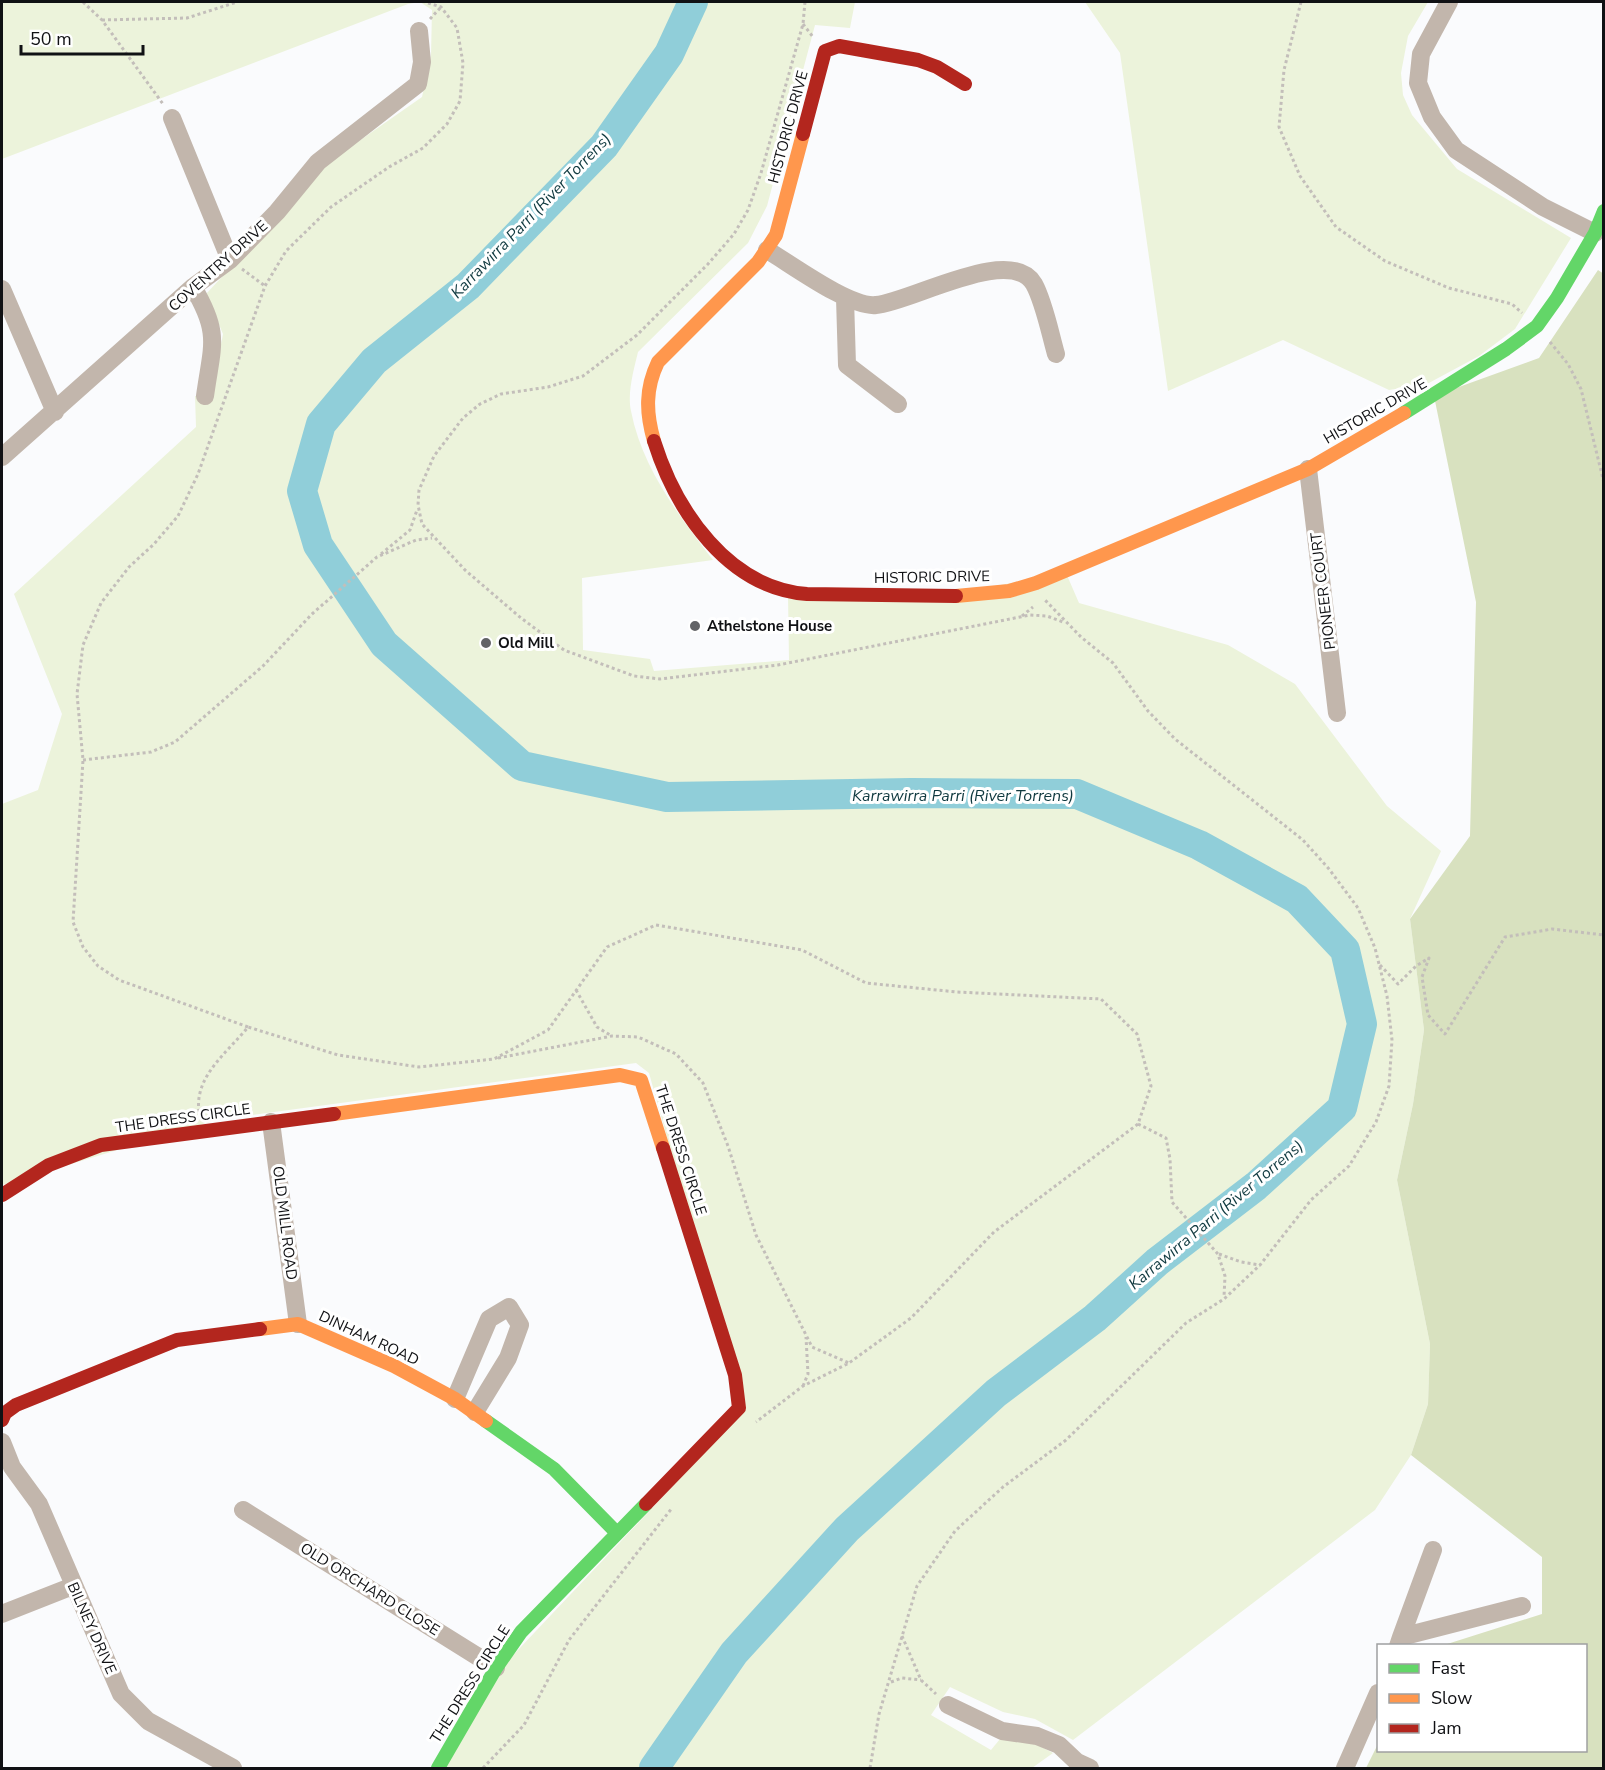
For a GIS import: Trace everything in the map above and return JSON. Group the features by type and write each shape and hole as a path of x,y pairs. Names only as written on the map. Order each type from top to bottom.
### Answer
{"street":[{"path":"1449,2 1421,54 1418,83 1432,117 1456,150 1543,207 1595,233"},
{"name":"COVENTRY DRIVE","path":"2,457 193,287 230,260 278,212 318,162 418,84 422,62 419,31"},
{"name":"HISTORIC DRIVE","path":"965,84 918,60 839,46 825,51 782,216 767,250 747,274 658,362 650,375 646,393 648,421 668,480 700,532 744,572 765,585 786,592 954,595 1007,592 1036,583 1308,469 1434,396 1506,350 1536,326 1557,298 1595,233 1604,211"},
{"path":"172,118 230,260"},
{"path":"767,250 845,298 875,306 997,268 1018,271 1034,283 1056,354"},
{"path":"193,287 212,324 213,337 205,396"},
{"path":"2,289 55,412"},
{"path":"845,298 847,365 898,404"},
{"name":"PIONEER COURT","path":"1308,469 1337,712"},
{"name":"THE DRESS CIRCLE","path":"2,1195 45,1166 73,1153 101,1145 620,1075 641,1080 735,1375 739,1408 521,1632 496,1668 438,1768"},
{"name":"OLD MILL ROAD","path":"272,1122 298,1324"},
{"path":"455,1399 489,1319 509,1307 520,1325 507,1359 474,1412"},
{"name":"DINHAM ROAD","path":"2,1420 5,1413 16,1405 158,1347 177,1341 298,1324 394,1366 455,1399 554,1469 617,1533"},
{"name":"BILNEY DRIVE","path":"2,1442 12,1467 39,1503 121,1694 135,1711 148,1721 233,1768"},
{"name":"OLD ORCHARD CLOSE","path":"243,1510 496,1668"},
{"path":"1399,1641 1433,1550"},
{"path":"2,1614 73,1586"},
{"path":"1399,1641 1522,1606"},
{"path":"1345,1768 1377,1695"},
{"path":"948,1706 1002,1731 1037,1736 1059,1745 1077,1762 1090,1768"}],"path":[{"path":"83,2 102,20 172,118"},
{"path":"102,20 187,18 237,2"},
{"path":"425,2 441,7 457,28 463,63 460,101 447,124 423,148 389,167 331,207 286,251 265,286 198,474 178,516 129,567 101,603 83,645 77,694 83,760 73,922 83,947 98,966 119,980 248,1027 338,1055 419,1067 494,1059 612,1036 638,1036 676,1054 703,1083 728,1146 756,1235 812,1347 849,1363"},
{"path":"83,760 152,752 175,742 263,666 312,614 410,530 418,506 419,489 434,456 463,418 480,404 501,394 549,387 583,376 637,335 708,264 734,234 748,210 762,172 802,24 805,2"},
{"path":"1301,2 1284,70 1279,127 1300,176 1336,227 1384,261 1449,288 1512,304 1536,326 1568,364 1581,389 1604,483"},
{"path":"230,260 265,286"},
{"path":"418,506 422,524 432,538 521,618 564,650 634,676 660,679 778,665 1029,615 1047,616 1066,623"},
{"path":"377,557 416,540 432,538"},
{"path":"870,1768 879,1714 917,1586 955,1531 1003,1487 1066,1440 1186,1323 1224,1299 1260,1264 1311,1200 1349,1166 1376,1122 1389,1086 1392,1040 1387,996 1379,964 1358,908 1329,869 1303,840 1175,739 1148,711 1113,663 1066,623 1043,598 1036,583"},
{"path":"494,1059 548,1030 607,947 656,925 802,950 866,983 957,992 1101,999 1137,1034 1151,1086 1137,1124 994,1232 911,1318 849,1363 803,1386 751,1425"},
{"path":"1379,964 1398,984 1416,966 1430,958 1422,977 1428,1015 1444,1034 1505,938 1552,929 1604,935"},
{"path":"576,990 597,1027 612,1036"},
{"path":"202,1132 198,1107 202,1085 216,1062 248,1027"},
{"path":"1137,1124 1166,1138 1170,1159 1172,1202 1218,1254 1225,1276 1224,1299"},
{"path":"1218,1254 1241,1262 1260,1264"},
{"path":"803,1386 808,1374 806,1335"},
{"path":"483,1768 524,1725 569,1640 676,1504"},
{"path":"901,1634 921,1680 948,1706"},
{"path":"890,1682 902,1678 921,1680"}],"green space":[{"path":"2,2 420,2 408,4 2,159"},
{"path":"420,2 855,2 850,28 815,25 767,206 748,243 638,352 631,381 630,397 636,432 663,490 713,560 582,578 583,650 650,659 654,671 789,660 788,596 918,600 1066,573 1079,603 1228,645 1295,684 1387,806 1441,851 1410,919 1424,1030 1413,1104 1397,1180 1430,1344 1428,1404 1411,1455 1375,1510 1073,1740 1035,1719 1003,1712 950,1687 931,1715 991,1750 1000,1739 1036,1744 1053,1753 1032,1768 442,1768 499,1670 744,1411 649,1073 636,1063 216,1120 2,1185 2,804 38,790 62,714 14,594 196,427 195,396 211,396 223,334 206,294 329,162 422,97 431,55 432,10"},
{"path":"1085,2 1428,2 1408,36 1401,73 1403,95 1412,115 1457,169 1571,238 1515,329 1479,356 1427,384 1389,390 1283,340 1168,391 1120,53"},
{"path":"1598,270 1604,274 1603,1768 1366,1768 1377,1746 1377,1752 1587,1752 1587,1644 1447,1644 1542,1614 1542,1557 1411,1455 1428,1404 1430,1344 1397,1180 1413,1104 1424,1030 1410,919 1470,836 1476,602 1434,396 1539,358"}],"waterway":[{"name":"Karrawirra Parri (River Torrens)","path":"654,1768 734,1653 847,1529 996,1393 1095,1318 1157,1262 1256,1186 1342,1108 1362,1024 1345,950 1297,899 1199,845 1077,794 911,793 667,797 522,766 384,644 318,545 302,491 321,424 374,361 468,286 604,146 669,54 693,2"}],"traffic: fast":[{"path":"1404,413 1506,349 1537,326 1557,298 1595,233 1604,211"},
{"path":"486,1421 554,1469 617,1533"},
{"path":"438,1768 496,1668 521,1632 646,1504"}],"traffic: slow":[{"path":"654,441 649,421 648,401 651,382 658,362 758,262 776,235 803,134"},
{"path":"956,596 1009,591 1036,583 1308,469 1404,413"},
{"path":"334,1114 620,1075 641,1080 663,1148"},
{"path":"260,1329 298,1324 394,1366 455,1399 486,1421"}],"traffic: jam":[{"path":"803,134 825,51 839,46 918,60 937,67 965,84"},
{"path":"654,441 676,494 691,519 709,542 753,577 779,589 807,594 956,596"},
{"path":"2,1195 49,1165 101,1145 334,1114"},
{"path":"646,1504 739,1408 735,1375 663,1148"},
{"path":"2,1420 5,1413 16,1405 177,1340 260,1329"}],"place":[{"name":"Athelstone House","path":"695,626"},
{"name":"Old Mill","path":"486,643"}]}
